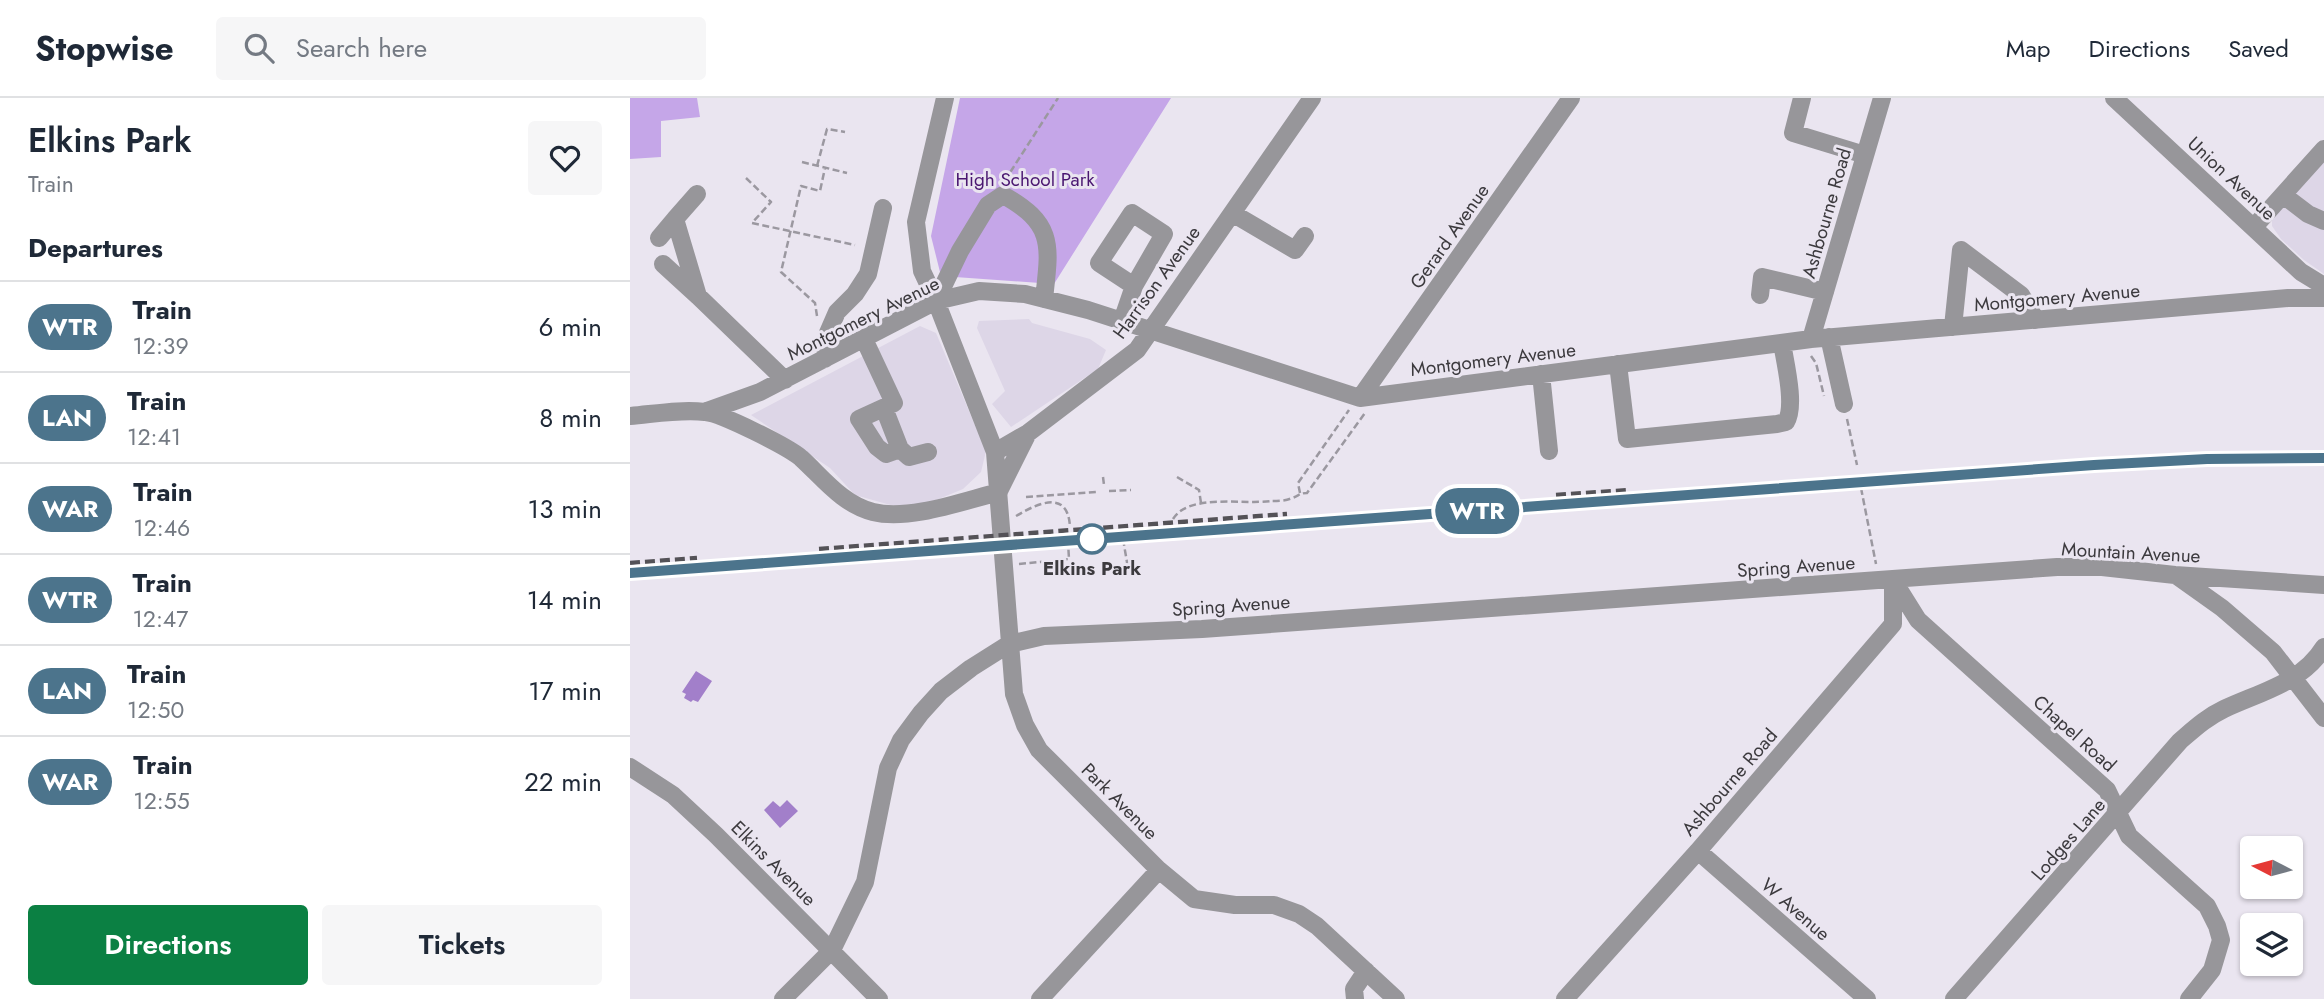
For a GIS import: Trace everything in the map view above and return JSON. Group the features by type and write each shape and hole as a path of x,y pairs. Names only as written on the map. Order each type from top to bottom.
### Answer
{"street":[{"name":"Park Avenue","path":"945,98 916,222 922,271 995,452 1014,694 1025,725 1039,750 1159,870 1194,899 1213,903 1274,905 1299,914 1317,926 1396,999"},
{"name":"Harrison Avenue","path":"995,452 1028,433 1137,350 1312,98"},
{"name":"Gerard Avenue","path":"1357,404 1571,98"},
{"path":"1802,98 1793,132 1865,155"},
{"name":"Ashbourne Road","path":"1844,404 1817,344 1825,292 1882,98"},
{"name":"Union Avenue","path":"2114,98 2301,272 2324,286"},
{"path":"2254,227 2324,149"},
{"path":"659,238 697,194"},
{"path":"936,301 960,251 988,205 1003,195 1036,218 1045,236 1049,257 1044,299"},
{"path":"2283,195 2308,214 2324,221"},
{"path":"825,359 827,335 837,312 855,294 868,274 883,208"},
{"path":"1232,213 1295,250 1306,236"},
{"path":"675,219 698,296"},
{"path":"1953,327 1961,250 2021,295 2036,320"},
{"path":"663,264 785,380"},
{"path":"1759,295 1762,277 1825,292"},
{"path":"1122,321 1134,286"},
{"name":"Montgomery Avenue","path":"707,411 761,393 936,301 979,291 1025,294 1122,321 1357,404 1541,374 1782,343 1817,344 1953,327 2288,298 2324,298"},
{"path":"864,339 894,403 859,419 877,447 886,454 900,449"},
{"path":"1618,364 1627,439 1777,424 1786,422 1789,416 1782,343"},
{"path":"1541,374 1549,450"},
{"path":"884,408 900,449 909,457 928,452"},
{"path":"632,413 707,411 755,432 798,456 850,502 873,512 893,514 913,512 999,492 1028,433"},
{"name":"Mountain Avenue","path":"1886,580 2102,567 2324,585"},
{"path":"2175,575 2244,625 2273,652 2324,718"},
{"name":"Ashbourne Road","path":"1565,999 1698,851 1893,624 1886,580"},
{"name":"Spring Avenue","path":"783,999 832,950 865,882 888,768 901,740 920,713 941,691 1009,644 1044,636 1202,629 1886,580"},
{"name":"Chapel Road","path":"1886,580 1917,620 2108,790 2129,836 2207,906 2221,940 2217,957 2204,982 2189,999"},
{"path":"2295,678 2318,657 2324,647"},
{"name":"Lodges Lane","path":"1954,999 2180,741 2208,718 2295,678"},
{"name":"Elkins Avenue","path":"630,767 673,795 832,950 878,999"},
{"name":"W Avenue","path":"1698,851 1867,999"},
{"path":"1040,999 1159,870"},
{"path":"1355,999 1354,989 1366,971"}],"path":[{"path":"1003,195 1011,172 1058,98"},
{"path":"817,166 827,129 845,132"},
{"path":"802,162 847,173"},
{"path":"815,321 815,303 781,272 801,186 820,191 825,168"},
{"path":"746,178 771,202 752,223 855,245"},
{"path":"1817,344 1815,360 1824,397"},
{"path":"1173,519 1177,512 1201,504 1258,503 1292,499 1300,493 1307,493 1367,410 1357,404 1298,483 1300,493"},
{"path":"1844,404 1857,465"},
{"path":"1103,477 1104,485"},
{"path":"1177,477 1199,490 1201,504"},
{"path":"1861,488 1886,580"},
{"path":"1109,491 1131,490"},
{"path":"1026,497 1097,492"},
{"path":"1010,520 1032,507 1057,503 1066,507 1069,512 1070,527"},
{"path":"1123,539 1128,568 1135,567"},
{"path":"1017,564 1069,559 1068,542"}],"shaded area":[{"path":"2324,154 2324,274 2281,239 2272,226 2272,215"},
{"path":"1029,319 1032,323 1090,339 1106,350 1098,369 1011,427 992,404 1005,391 977,328 979,321"},
{"path":"920,326 936,333 986,451 981,472 963,489 929,503 894,506 855,495 830,468 751,415"},
{"path":"696,671 712,681 698,702 691,702 684,698 686,694 682,692"},
{"path":"787,800 798,811 780,828 764,810 773,801 780,807"}],"green space":[{"path":"630,98 697,98 700,117 661,121 661,157 630,159"},
{"name":"High School Park","path":"960,98 1171,98 1054,284 941,276 931,236"}],"railway":[{"path":"630,574 2094,465 2207,459 2324,458"},
{"path":"1556,495 1629,490"},
{"path":"819,549 1287,514"},
{"path":"630,563 697,558"}],"train":[{"name":"WTR","path":"630,573 2094,465 2207,459 2324,458"}],"place":[{"name":"Elkins Park","path":"1092,539"}]}
